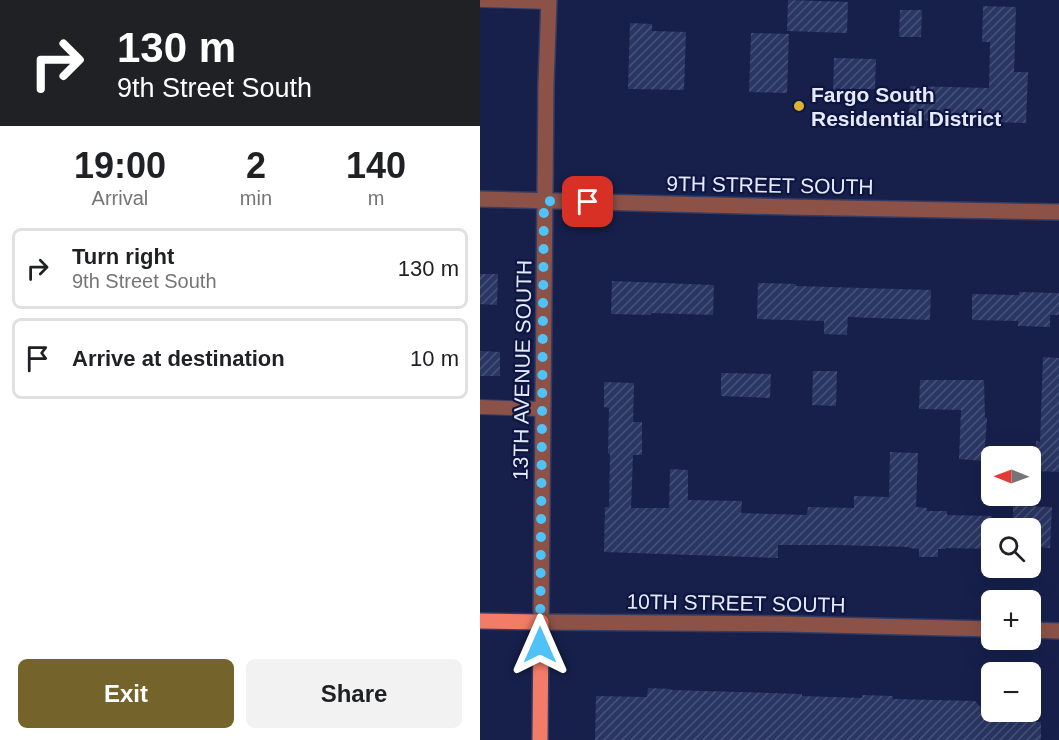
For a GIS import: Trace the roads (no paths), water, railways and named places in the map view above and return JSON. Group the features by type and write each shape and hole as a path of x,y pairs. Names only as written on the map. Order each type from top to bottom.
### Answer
{"main road":[{"name":"10TH STREET SOUTH","path":"480,621 540,622"},
{"name":"13TH AVENUE SOUTH","path":"540,622 540,740"}],"street":[{"name":"13TH AVENUE SOUTH","path":"540,622 544,201 549,1"},
{"name":"9TH STREET SOUTH","path":"480,199 1059,212"},
{"name":"10TH STREET SOUTH","path":"540,622 981,629"},
{"path":"1041,630 1059,631"}],"lane":[{"path":"480,0 549,1"},
{"path":"480,407 542,409"}],"place":[{"name":"Fargo South Residential District","path":"799,106"}]}
